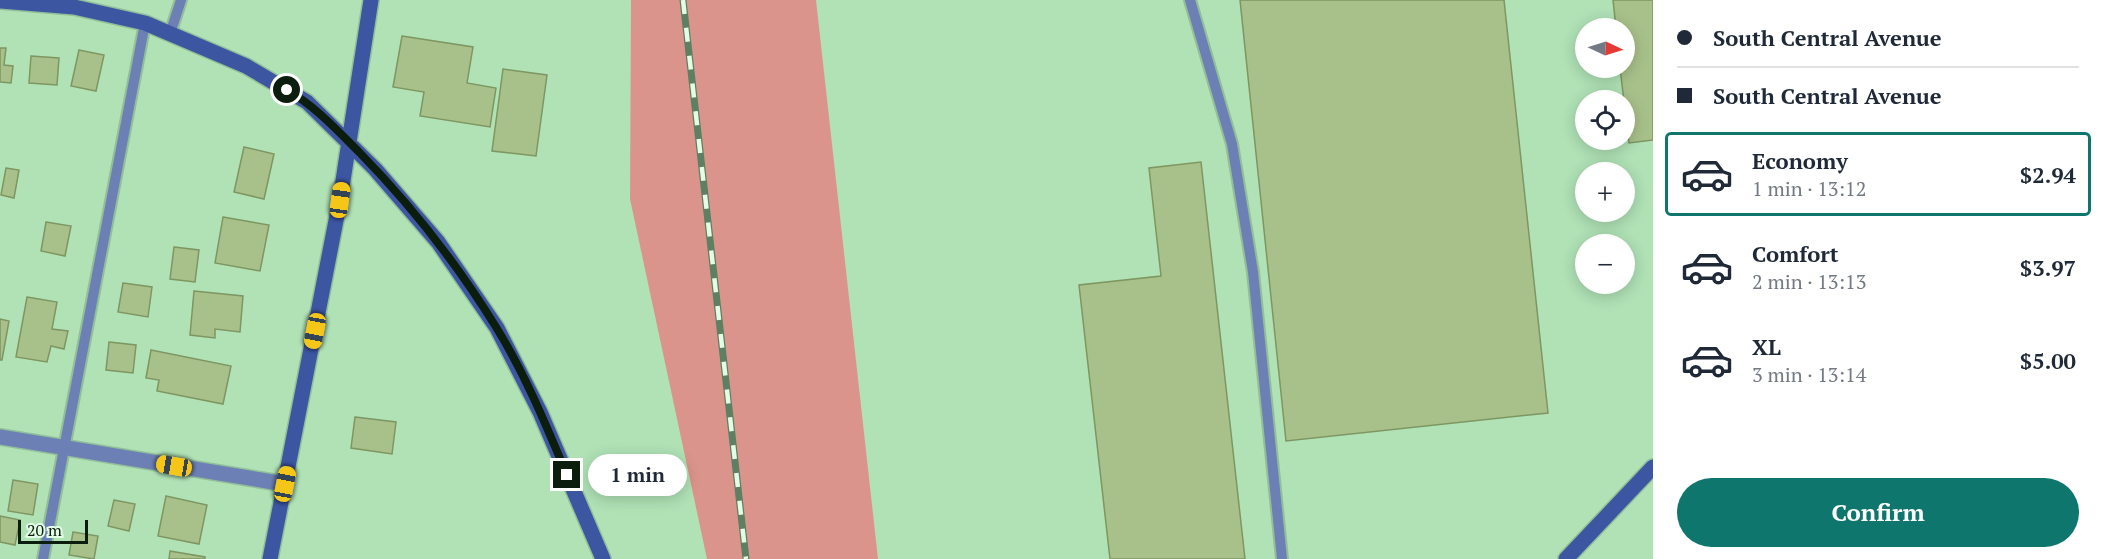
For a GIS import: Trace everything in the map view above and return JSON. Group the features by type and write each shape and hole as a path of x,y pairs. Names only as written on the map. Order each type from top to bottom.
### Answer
{"main road":[{"path":"270,559 340,200 371,0"},
{"path":"0,1 74,7 145,24 246,66 307,102 348,141 438,243 496,328 540,412 603,559"},
{"path":"1566,559 1653,467"}],"street":[{"path":"0,437 285,484"}],"lane":[{"path":"171,34 181,0"},
{"path":"1190,0 1232,144 1253,272 1282,559"},
{"path":"43,559 145,24"}],"shaded area":[{"path":"631,0 816,0 878,559 707,559 630,199"}],"building":[{"path":"1240,0 1504,0 1548,413 1286,441"},
{"path":"1613,0 1653,0 1653,140 1635,142 1635,90 1623,90 1621,78 1635,78 1635,18 1615,18"},
{"path":"402,36 473,47 467,83 496,88 490,127 420,116 424,92 393,87"},
{"path":"0,48 6,48 4,65 13,66 11,83 0,82"},
{"path":"79,50 104,55 96,91 71,86"},
{"path":"31,56 59,58 57,85 29,83"},
{"path":"503,69 547,75 536,156 492,151"},
{"path":"244,147 274,154 264,199 234,192"},
{"path":"1201,162 1245,559 1110,559 1079,285 1161,276 1149,168"},
{"path":"6,168 19,170 14,198 1,195"},
{"path":"223,217 269,225 260,271 215,263"},
{"path":"46,222 71,226 65,256 41,251"},
{"path":"174,247 199,250 195,282 170,279"},
{"path":"123,283 152,287 148,317 118,312"},
{"path":"194,291 243,296 240,332 215,329 215,338 190,335"},
{"path":"27,297 57,302 52,329 68,331 64,349 51,346 47,362 16,357"},
{"path":"0,319 9,321 2,360 0,360"},
{"path":"109,342 136,345 133,373 106,370"},
{"path":"151,350 231,366 223,404 157,391 159,380 146,378"},
{"path":"355,417 396,422 392,454 351,448"},
{"path":"13,480 38,484 33,515 8,511"},
{"path":"166,496 207,505 199,544 158,536"},
{"path":"114,500 135,504 129,531 108,526"},
{"path":"0,516 20,520 15,545 0,542"},
{"path":"73,532 98,536 94,559 69,555"},
{"path":"170,551 205,557 205,559 169,559"}],"railway":[{"path":"683,0 746,559"}],"route":[{"path":"287,90 307,102 362,155 438,243 496,328 540,412 567,475"}]}
